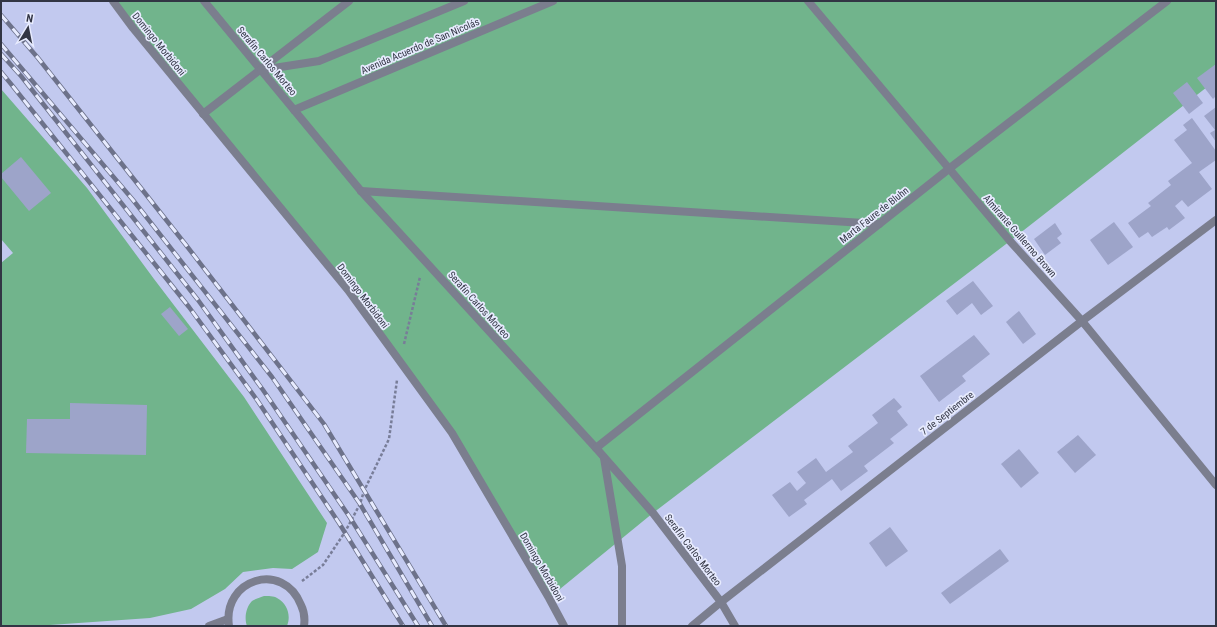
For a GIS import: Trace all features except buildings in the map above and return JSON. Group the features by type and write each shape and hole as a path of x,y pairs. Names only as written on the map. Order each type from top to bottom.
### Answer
{"street":[{"name":"Domingo Morbidoni","path":"113,1 133,28 348,290 452,433 564,626"},
{"name":"Serafín Carlos Morteo","path":"204,1 361,191 596,448 653,513 721,602 736,626"},
{"path":"203,114 349,1"},
{"path":"261,70 319,61 464,1"},
{"name":"Avenida Acuerdo de San Nicolás","path":"294,110 554,1"},
{"name":"Almirante Guillermo Brown","path":"808,1 1010,241 1082,321 1216,485"},
{"name":"Marta Faure de Bluhn","path":"596,448 950,168 1167,1"},
{"path":"361,191 880,224"},
{"name":"7 de Septiembre","path":"692,626 1082,321 1216,220"},
{"path":"604,457 622,566 622,626"},
{"path":"209,626 228,622 229,608 241,589 250,583 260,580 272,580 292,588 299,598 303,609 304,626"}],"path":[{"path":"292,588 324,565 345,532 360,504 364,491 389,439 399,361 424,261"}],"green space":[{"path":"113,1 1216,1 1216,80 1010,241 653,513 549,598 452,433 363,312"},
{"path":"1,89 87,188 244,397 327,523 318,552 292,569 273,568 243,572 225,589 191,609 150,618 50,625 1,625 1,263 13,253 1,239"},
{"path":"264,596 276,597 284,604 288,610 289,618 287,626 247,626 246,616 248,606 252,601"}],"railway":[{"path":"1,15 38,58 186,245 324,424 446,626"},
{"path":"1,44 133,200 272,377 360,504 432,626"},
{"path":"1,54 21,76 198,300 263,390 349,516 418,626"},
{"path":"1,72 189,307 257,400 339,523 403,626"}]}
